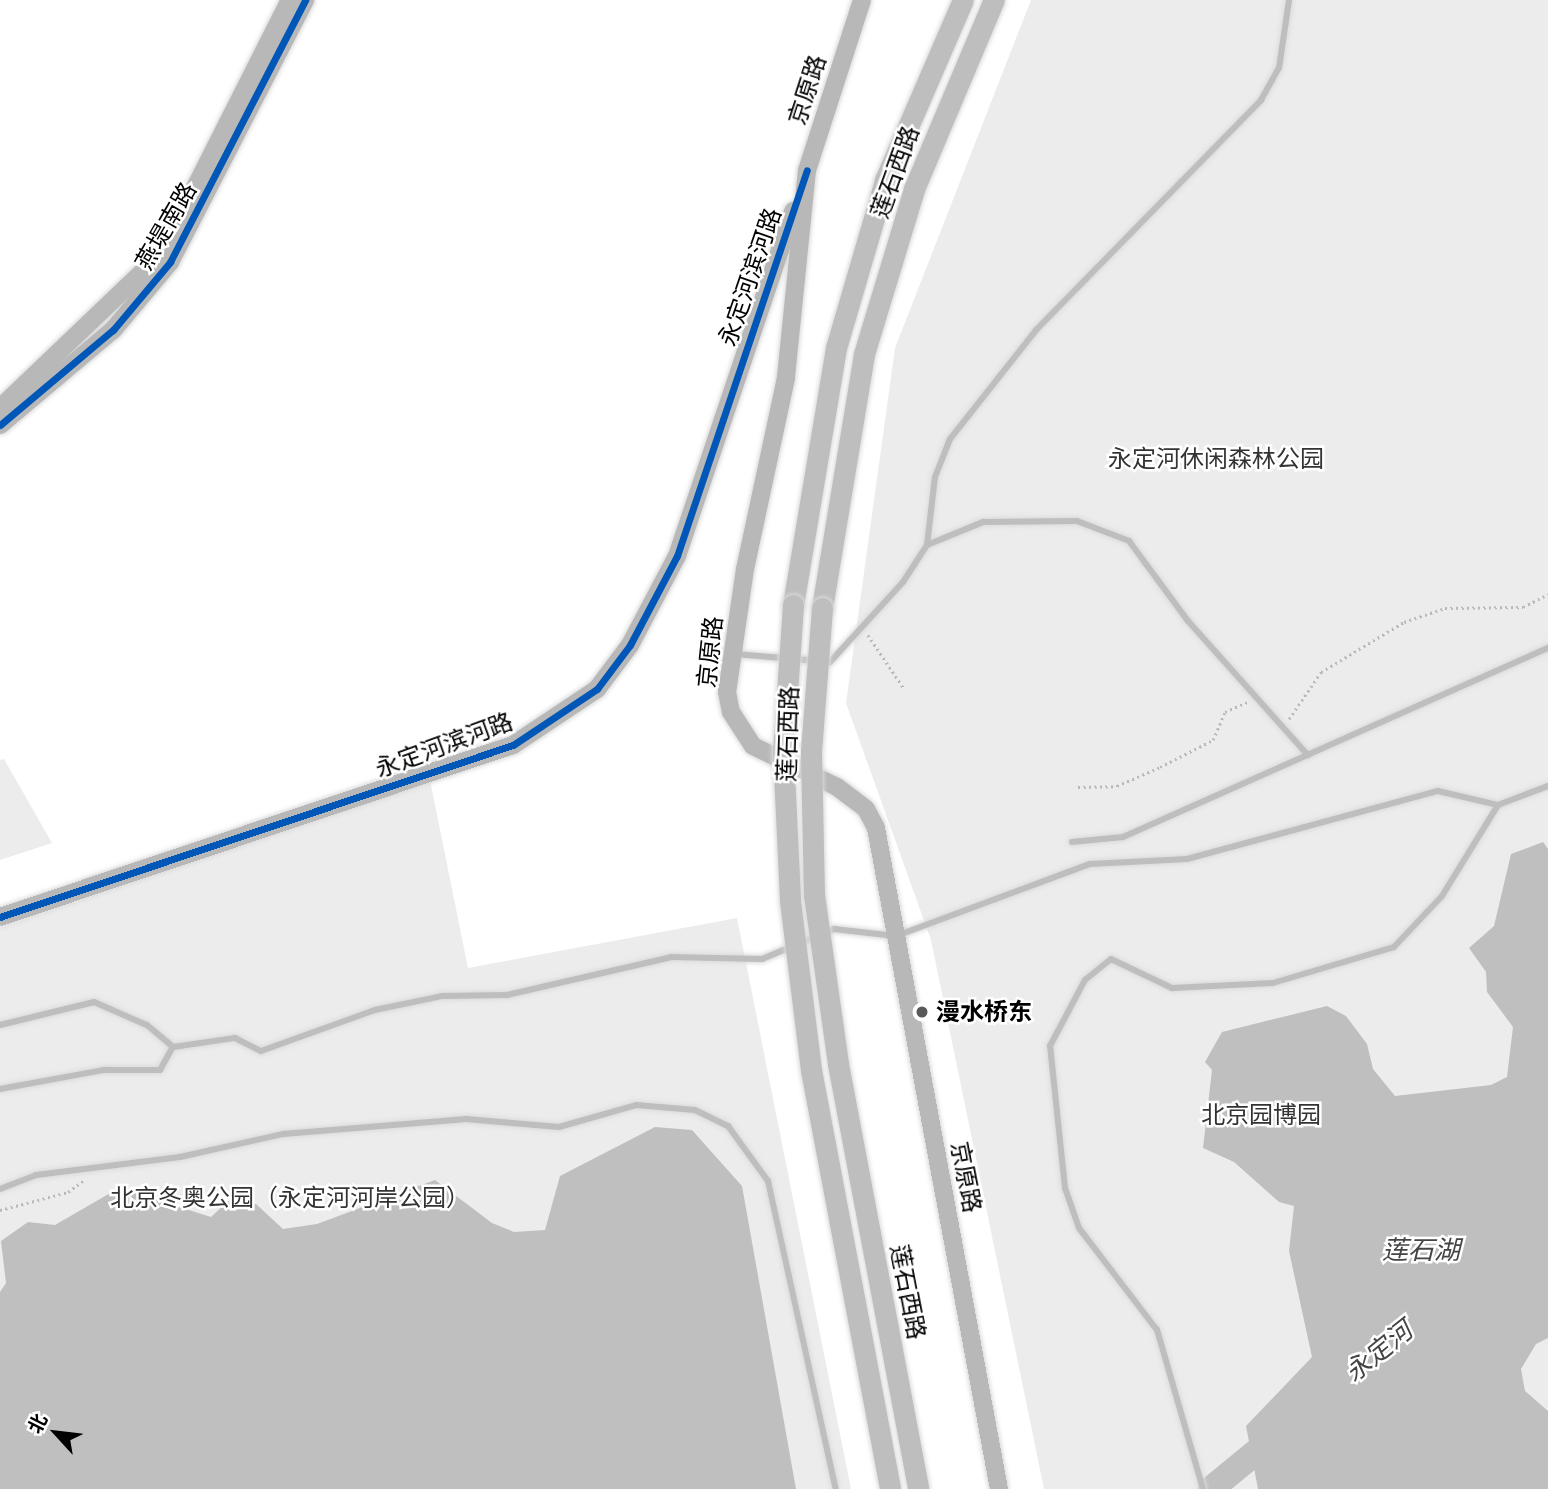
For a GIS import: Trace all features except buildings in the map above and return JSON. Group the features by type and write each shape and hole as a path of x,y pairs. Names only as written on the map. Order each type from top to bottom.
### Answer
{"highway":[{"name":"莲石西路","path":"890,1489 811,1070 790,901 783,751 793,605 836,348 885,180 962,0"},
{"name":"莲石西路","path":"918,1489 838,1064 814,895 811,752 822,608 864,354 914,189 994,0"}],"street":[{"name":"燕堤南路","path":"0,408 144,277 162,253 290,0"},
{"name":"燕堤南路","path":"0,425 113,330 170,262 305,0"},
{"name":"京原路","path":"862,0 807,170 786,378 733,653 731,712 753,746 837,788 866,810 876,828 999,1487"},
{"name":"永定河滨河路","path":"0,917 513,744 597,689 630,645 677,556 807,170"}],"lane":[{"path":"927,545 935,477 950,439 1036,330 1261,100 1279,68 1289,0"},
{"path":"733,653 830,662 927,545 983,522 1077,521 1129,541 1256,698 1307,755"},
{"path":"1072,842 1123,837 1548,648"},
{"path":"0,1025 94,1002 147,1025 173,1047 235,1038 261,1051 375,1010 442,996 508,995 671,957 762,959 834,929 895,936 1090,864 1187,859 1438,791 1498,805 1548,786"},
{"path":"1203,1489 1157,1330 1080,1228 1065,1188 1051,1046 1085,980 1111,959 1172,988 1273,983 1394,947 1442,896 1498,805"},
{"path":"0,1089 85,1072 160,1070 173,1047"},
{"path":"0,1188 36,1175 97,1170 283,1134 466,1119 559,1127 636,1105 695,1110 728,1126 768,1181 836,1489"}],"path":[{"path":"1283,727 1321,672 1404,622 1445,608 1523,607 1548,594"},
{"path":"862,626 904,687"},
{"path":"1078,787 1117,786 1160,767 1213,740 1225,712 1256,698"},
{"path":"0,1210 68,1192 97,1170"}],"green space":[{"path":"1031,0 1548,0 1548,1489 1044,1489 931,940 846,703 895,348"},
{"path":"4,759 52,843 0,860 0,760"},
{"name":"北京冬奥公园（永定河河岸公园）","path":"430,780 468,968 737,918 851,1489 0,1489 0,928"}],"water":[{"name":"莲石湖","path":"1543,842 1548,849 1548,1338 1536,1344 1521,1369 1525,1391 1548,1411 1548,1489 1258,1489 1246,1426 1312,1357 1289,1251 1294,1206 1279,1202 1234,1162 1203,1148 1212,1070 1205,1062 1222,1032 1327,1006 1346,1016 1367,1044 1373,1069 1395,1096 1491,1085 1507,1077 1513,1027 1487,992 1486,972 1469,948 1494,926 1511,854"},
{"path":"655,1127 692,1130 742,1186 796,1489 0,1489 0,1292 6,1283 1,1241 28,1222 55,1225 119,1188 211,1217 228,1201 256,1204 283,1229 317,1224 435,1180 492,1223 514,1232 545,1230 560,1176"}],"waterway":[{"name":"永定河","path":"1211,1489 1277,1435"}],"cycle path":[{"path":"0,425 113,330 170,262 305,0"},
{"path":"0,917 513,745 597,689 630,645 677,556 807,170"}],"place":[{"name":"漫水桥东","path":"922,1012"}],"park label":[{"name":"永定河休闲森林公园","path":"1216,459"},
{"name":"北京园博园","path":"1261,1115"}]}
